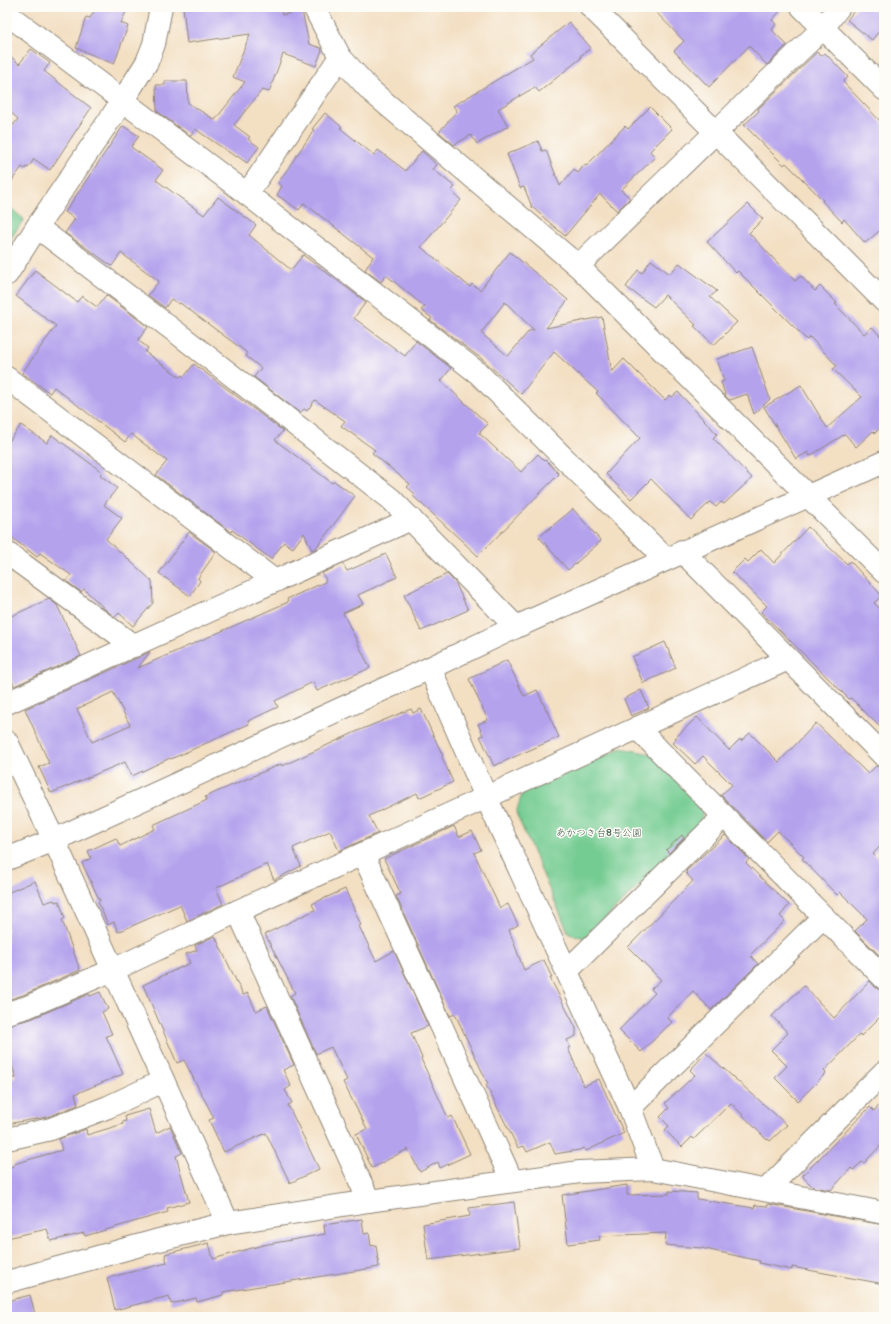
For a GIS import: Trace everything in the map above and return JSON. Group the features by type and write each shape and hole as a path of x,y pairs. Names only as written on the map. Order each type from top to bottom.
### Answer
{"street":[{"path":"7,274 36,227 123,100 149,56 154,44 161,7"},
{"path":"314,7 340,57 371,91 578,266 884,572"},
{"path":"591,7 884,301"},
{"path":"802,7 884,89"},
{"path":"578,266 823,28 839,7"},
{"path":"7,14 247,194 478,373 788,659 884,756"},
{"path":"247,194 340,57"},
{"path":"36,227 181,336 391,499 516,627"},
{"path":"7,378 275,580"},
{"path":"7,859 54,840 674,555 884,462"},
{"path":"7,703 411,519"},
{"path":"9,557 134,646"},
{"path":"7,1013 27,1007 113,970 238,911 788,659"},
{"path":"430,668 486,797 630,1108 653,1169"},
{"path":"637,728 884,978"},
{"path":"7,742 54,840 228,1223"},
{"path":"567,971 724,816"},
{"path":"362,854 512,1181"},
{"path":"238,911 369,1202"},
{"path":"630,1108 823,917"},
{"path":"767,1189 884,1072"},
{"path":"7,1139 51,1129 108,1107 163,1081"},
{"path":"7,1282 155,1241 228,1223 580,1172 653,1169 767,1189 884,1213"}],"green space":[{"path":"7,206 24,219 7,244"},
{"name":"あかつき台8号公園","path":"621,748 651,754 703,806 701,826 585,938 569,934 516,813 522,794"}],"building":[{"path":"97,7 128,7 121,23 128,26 114,64 76,48 86,17 90,18"},
{"path":"183,7 280,7 282,15 302,11 309,44 321,48 322,50 316,66 283,54 269,92 262,90 234,125 250,137 248,139 259,147 247,163 195,129 190,136 157,111 156,85 165,85 165,81 187,81 188,103 215,120 245,82 233,77 250,34 187,43"},
{"path":"651,7 784,7 772,20 776,24 772,30 787,45 767,65 749,46 709,87 674,51 684,41"},
{"path":"857,7 884,7 884,25 872,40 847,20"},
{"path":"569,22 591,48 539,92 535,87 498,109 508,126 477,144 471,135 454,145 439,132 457,111 453,106 533,58 530,54"},
{"path":"31,49 50,63 44,71 91,108 50,170 34,159 28,168 26,167 25,169 22,167 7,187 7,133 18,119 7,109 7,53 19,64"},
{"path":"817,52 821,56 825,53 848,77 843,82 884,125 884,227 865,243 844,219 842,222 822,201 823,200 786,163 784,165 744,125 759,111 758,109"},
{"path":"650,107 672,129 650,151 655,157 621,190 630,198 617,211 600,194 565,236 532,207 524,187 520,188 507,154 538,141 542,151 546,150 560,186 574,169 578,173 584,165 586,166 625,126 628,129"},
{"path":"325,113 342,127 340,128 374,155 378,150 406,171 422,151 437,165 433,169 455,187 451,191 461,200 421,247 470,287 472,284 480,290 510,252 568,300 546,328 602,317 612,372 624,359 665,400 670,395 672,397 678,392 717,434 713,438 752,478 724,504 721,502 716,507 710,502 691,520 651,479 631,499 606,474 640,438 596,393 598,392 554,352 521,394 482,359 430,320 432,318 421,310 425,307 386,275 381,282 365,270 373,257 304,203 299,210 277,195 282,186 278,183 314,130 312,129","holes":["505,302 534,330 529,331 508,356 481,333"]},
{"path":"123,126 139,136 131,147 163,170 156,180 204,215 218,197 256,225 249,235 291,270 303,255 366,302 354,318 405,356 416,341 451,368 441,381 488,424 479,433 521,472 538,454 559,474 478,556 413,496 415,494 407,487 410,484 372,453 375,450 341,426 345,421 315,400 307,411 304,409 300,413 254,377 261,368 246,356 246,352 180,303 179,304 171,299 165,308 148,295 159,281 121,253 112,266 65,233 75,219 65,212"},
{"path":"748,204 763,219 749,233 795,281 801,276 815,291 820,286 864,334 872,327 884,340 884,424 875,433 873,431 856,447 845,434 810,456 808,452 796,459 764,407 801,385 827,428 862,397 833,369 837,366 810,337 807,340 738,271 736,273 707,242"},
{"path":"651,260 670,274 679,263 717,291 710,297 737,322 714,345 665,295 654,307 626,287 638,270 642,273"},
{"path":"35,270 77,302 82,296 97,307 106,295 148,327 138,340 148,348 145,352 180,377 182,375 184,377 194,364 283,431 275,440 332,483 334,481 355,496 316,548 312,550 304,533 293,548 284,542 271,559 232,530 231,532 156,475 167,461 131,434 125,442 54,387 50,393 22,373 56,326 16,296"},
{"path":"752,347 770,399 754,414 747,394 730,400 726,397 721,382 724,381 717,359"},
{"path":"21,425 47,443 52,435 102,472 100,475 117,488 104,505 122,518 106,539 152,581 153,603 133,626 119,613 115,617 107,611 84,589 81,592 66,581 71,575 40,553 37,557 7,534 7,444"},
{"path":"573,509 601,541 568,570 539,537"},
{"path":"808,527 847,564 850,561 882,596 874,603 884,613 884,731 851,698 849,699 761,612 767,606 732,572 745,559 748,562 761,549 774,563"},
{"path":"189,532 216,552 198,578 200,581 190,596 159,573"},
{"path":"386,554 397,577 358,595 363,604 343,613 370,668 317,691 313,682 275,701 278,707 248,721 249,724 132,776 125,762 51,793 39,767 49,763 25,709 150,652 138,668 288,602 287,599 325,582 326,580 322,573 343,564 347,571","holes":["113,692 130,725 92,742 77,709"]},
{"path":"447,574 455,582 468,610 421,631 404,595"},
{"path":"49,599 57,605 81,656 14,686 12,680 7,683 7,618"},
{"path":"665,642 676,668 643,683 632,657"},
{"path":"507,660 524,696 537,690 559,737 494,766 480,736 483,735 478,724 488,720 469,679"},
{"path":"641,690 649,708 631,716 624,699"},
{"path":"411,709 413,713 421,709 443,756 442,757 453,782 419,798 417,793 369,816 378,833 339,851 330,831 293,848 301,866 274,880 267,864 216,888 223,904 187,921 180,905 118,932 114,922 108,925 98,902 100,901 82,863 91,858 88,851 116,838 120,846 155,829 153,825 207,800 205,797 281,764 282,766 360,730"},
{"path":"697,717 729,750 740,739 741,741 750,733 779,762 816,723 868,774 876,766 884,768 884,842 873,854 884,865 884,960 855,931 867,919 840,892 837,895 802,859 804,857 778,831 767,842 721,795 732,785 703,756 695,764 673,743 677,739 675,738"},
{"path":"454,826 459,837 472,831 481,850 474,853 500,908 508,904 518,925 509,930 524,970 544,960 552,978 550,978 576,1028 576,1036 567,1040 570,1047 568,1048 584,1086 599,1079 624,1133 586,1151 584,1148 555,1154 550,1142 527,1152 524,1146 518,1148 486,1085 488,1084 455,1014 450,1016 396,896 401,894 384,859"},
{"path":"682,835 684,838 669,853 666,850"},
{"path":"725,835 749,859 746,863 789,905 780,916 785,921 750,955 758,964 711,1010 693,991 667,1018 672,1022 641,1052 619,1030 655,993 651,989 661,980 628,947 693,881 686,871"},
{"path":"35,881 44,903 54,900 55,902 59,901 65,918 62,920 80,970 23,995 7,1000 7,893"},
{"path":"345,889 361,925 359,926 376,961 394,951 428,1026 411,1033 422,1058 421,1059 448,1118 452,1116 470,1154 440,1168 438,1162 420,1172 408,1149 372,1168 356,1134 367,1129 343,1082 347,1080 331,1047 316,1054 290,996 295,993 265,934 315,910 312,904"},
{"path":"215,936 243,995 248,993 256,1011 267,1006 294,1065 283,1070 291,1086 285,1090 292,1103 288,1105 319,1169 290,1183 266,1133 224,1152 209,1120 214,1118 184,1060 177,1063 143,985 190,963 186,954 197,950 195,945"},
{"path":"870,981 875,987 880,990 884,990 884,1013 861,1036 860,1034 824,1071 826,1073 798,1101 775,1078 787,1066 771,1050 788,1033 772,1016 804,986 834,1018"},
{"path":"100,992 108,1009 102,1012 112,1034 106,1036 123,1074 75,1094 78,1105 47,1117 7,1124 7,1079 16,1078 7,1049 7,1025 31,1019 89,994 90,996"},
{"path":"706,1053 787,1125 770,1141 768,1139 767,1140 731,1103 694,1139 692,1137 682,1147 665,1130 669,1126 660,1117 669,1108 665,1103 695,1075 690,1070"},
{"path":"884,1100 884,1142 864,1163 862,1162 853,1170 851,1168 831,1190 813,1187 803,1177 803,1175 870,1107 874,1111"},
{"path":"149,1109 156,1133 170,1126 182,1153 176,1156 189,1202 167,1208 168,1212 85,1236 84,1233 51,1241 47,1229 7,1238 7,1168 14,1166 14,1164 62,1150 59,1139 86,1129 87,1135 123,1124 122,1122 126,1121 125,1116"},
{"path":"627,1185 627,1195 669,1194 669,1191 697,1193 697,1199 754,1208 755,1205 768,1206 768,1204 884,1225 884,1284 792,1267 792,1270 759,1263 760,1261 701,1248 665,1245 666,1233 599,1236 600,1240 568,1244 562,1195"},
{"path":"514,1202 520,1248 428,1260 423,1224 470,1216 469,1208"},
{"path":"362,1219 364,1234 369,1233 371,1246 376,1245 379,1267 223,1292 223,1295 197,1302 196,1298 171,1304 169,1296 115,1310 107,1278 167,1263 165,1254 209,1243 213,1259 263,1245 325,1234 324,1225"},
{"path":"30,1295 35,1314 21,1317 7,1317 7,1301"}]}
